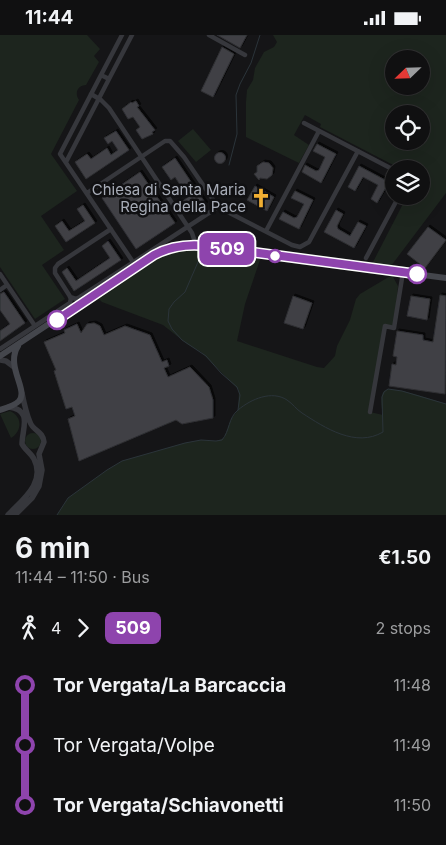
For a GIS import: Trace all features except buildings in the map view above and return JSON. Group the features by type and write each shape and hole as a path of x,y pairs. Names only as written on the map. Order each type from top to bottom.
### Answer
{"main road":[{"path":"0,356 19,345 70,304 157,253 170,248 196,245 446,278"},
{"path":"0,409 9,407 19,401 21,391 14,367 14,355 19,345"}],"street":[{"path":"122,35 60,154 132,262"},
{"path":"66,162 132,35"},
{"path":"209,35 245,55"},
{"path":"101,75 109,79"},
{"path":"91,94 109,108 188,227 196,245"},
{"path":"304,123 385,165"},
{"path":"266,231 319,131"},
{"path":"87,193 165,141 171,141 218,207 292,245 300,247 310,242 358,151"},
{"path":"366,258 394,205"},
{"path":"0,349 218,207"},
{"path":"70,304 55,273 56,266 111,229"},
{"path":"370,412 385,326 394,328 403,272"},
{"path":"0,274 35,326"},
{"path":"0,290 7,285"},
{"path":"0,361 6,361 14,367"},
{"path":"15,515 39,487 42,473 39,454 44,444 44,437 30,424 21,391"},
{"path":"8,515 29,494 35,483 37,473 36,463 22,442 25,428 23,416 18,409 9,407"},
{"path":"28,451 33,453 41,450"}],"shaded area":[{"path":"0,35 87,35 100,49 94,56 99,62 86,85 81,86 78,90 79,100 51,154 77,191 41,216 64,250 42,265 65,299 35,319 0,267"},
{"path":"273,35 446,35 446,193 391,266 372,264 402,205 430,205 430,160 385,161 320,127 321,124 305,115 294,135 309,145 299,163 246,137 247,90 253,80 255,68 264,52 274,47 277,42"},
{"path":"193,129 211,150 196,162 178,141"},
{"path":"189,249 207,249 208,251 261,257 245,304 237,341 324,368 335,356 337,346 350,320 356,299 360,294 392,275 398,286 394,328 385,326 370,412 383,415 382,396 384,391 388,389 404,391 446,404 446,515 57,515 68,498 122,461 185,443 201,440 216,441 224,438 231,419 238,410 239,390 201,352 187,344 163,325 102,302 99,299 165,254"},
{"path":"10,411 17,417 20,424 17,432 11,438 0,414"},
{"path":"30,433 36,433 41,438 39,447 30,449 25,444 25,438"}],"waterway":[{"path":"229,165 237,134 236,95 251,63 260,35"},
{"path":"198,262 185,292 169,309 168,321 172,329 182,340 206,356 237,387 240,395 238,410"},
{"path":"57,515 68,498 122,461 185,443 201,440 222,440 235,413 249,402 262,397 281,397 321,425 341,434 362,438 383,432 382,397 388,389 402,391 446,404"}],"bus line":[{"name":"509","path":"57,320 154,255 180,246 206,246 417,274"}],"place":[{"name":"Chiesa di Santa Maria Regina della Pace","path":"261,198"}]}
